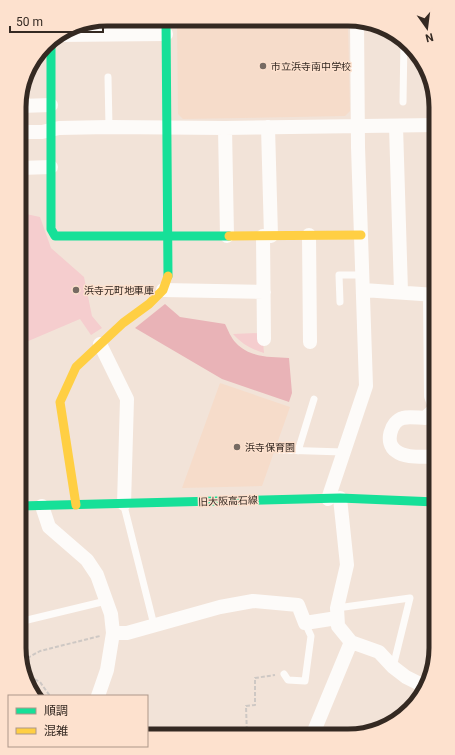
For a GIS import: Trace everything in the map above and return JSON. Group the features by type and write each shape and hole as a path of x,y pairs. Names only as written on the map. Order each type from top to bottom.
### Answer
{"street":[{"path":"76,505 60,402 76,367 100,344 163,290 169,273 166,26"},
{"path":"357,27 361,235 366,386 343,452 334,499 347,565 337,613 338,626 352,642 379,652 393,667 406,677 421,684"},
{"path":"70,35 166,34"},
{"path":"51,48 52,230 55,236 361,235"},
{"path":"26,106 51,105"},
{"path":"26,132 109,127 225,128 429,125"},
{"path":"396,126 401,292"},
{"path":"264,339 268,127"},
{"path":"225,128 227,236"},
{"path":"26,168 51,167"},
{"path":"308,235 310,342"},
{"path":"163,290 264,292"},
{"path":"363,290 429,294"},
{"path":"100,344 126,399 124,504"},
{"path":"429,414 425,418 404,417 395,422 390,432 390,442 394,451 404,455 429,456"},
{"name":"旧大阪高石線","path":"26,506 334,499 429,502"},
{"path":"42,506 49,527 87,560 97,575 111,614 113,633 107,670 98,695"},
{"path":"113,633 127,633 154,624 220,607 253,601 298,604 304,623 337,613"},
{"path":"315,729 352,642"}],"lane":[{"path":"403,102 404,49"},
{"path":"108,77 109,127"},
{"path":"340,302 339,275 362,275"},
{"path":"298,451 314,399"},
{"path":"279,450 343,452"},
{"path":"124,504 154,624"},
{"path":"337,613 410,598 393,667"},
{"path":"26,620 106,601"},
{"path":"284,674 288,680 305,681 311,636 304,623"}],"path":[{"path":"27,658 40,651 113,633"},
{"path":"247,729 246,706 255,705 255,678 284,674"},
{"path":"32,678 40,682 49,695"}],"shaded area":[{"name":"市立浜寺南中学校","path":"177,26 348,26 350,111 345,116 183,119 178,114"},
{"path":"26,214 40,217 51,248 84,277 92,316 102,328 91,335 80,319 26,342"},
{"path":"165,304 180,317 225,324 234,341 248,352 261,356 289,358 292,393 289,402 222,379 135,328"},
{"path":"259,333 263,342 264,353 247,346 233,334"},
{"name":"浜寺保育園","path":"220,383 290,407 262,486 182,488"}],"traffic: fast":[{"path":"166,26 168,276"},
{"path":"51,48 51,229 55,236 229,236"},
{"path":"26,506 340,498 429,502"}],"traffic: slow":[{"path":"229,236 361,235"},
{"path":"76,505 60,402 76,367 123,323 149,304 163,290 168,276"}],"place":[{"name":"市立浜寺南中学校","path":"263,66"},
{"name":"浜寺元町地車庫","path":"76,290"},
{"name":"浜寺保育園","path":"237,447"}]}
